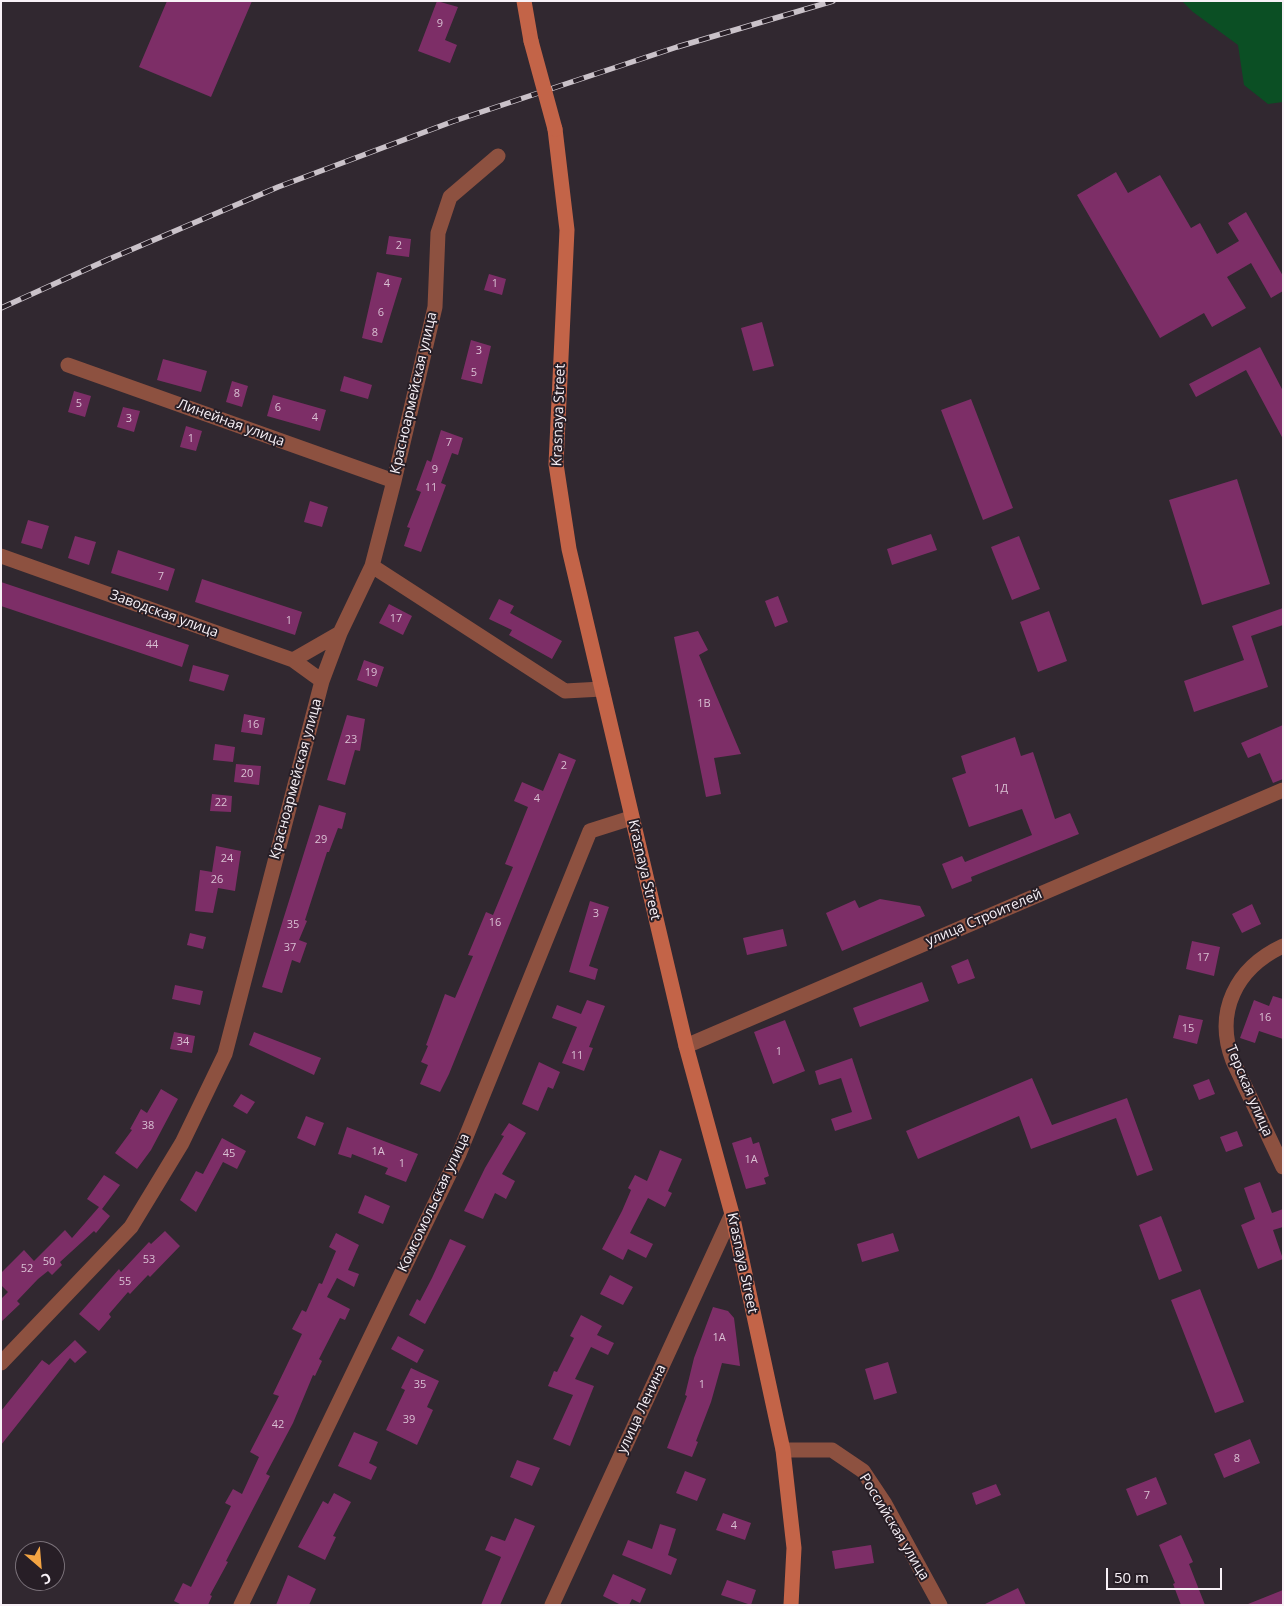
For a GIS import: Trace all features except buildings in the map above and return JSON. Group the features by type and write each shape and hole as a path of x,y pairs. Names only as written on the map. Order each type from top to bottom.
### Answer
{"main road":[{"name":"Krasnaya Street","path":"524,1 531,42 555,129 568,230 556,464 569,549 686,1046 732,1214 782,1450 794,1548 791,1605"}],"street":[{"name":"Красноармейская улица","path":"1,1363 131,1228 182,1143 225,1054 322,681 340,633 372,566 435,307 438,233 450,196 498,156"},
{"name":"Линейная улица","path":"68,365 394,481"},
{"name":"Заводская улица","path":"1,556 293,660 322,681"},
{"path":"372,566 565,691 602,689"},
{"path":"293,660 340,633"},
{"name":"улица Строителей","path":"686,1046 1283,790"},
{"name":"Комсомольская улица","path":"241,1605 459,1154 590,831 631,818"},
{"name":"Терская улица","path":"1283,946 1256,962 1243,976 1234,991 1225,1027 1227,1045 1233,1061 1283,1167"},
{"name":"улица Ленина","path":"552,1605 732,1214"},
{"name":"Российская улица","path":"782,1450 832,1450 863,1471 885,1504 940,1605"}],"green space":[{"path":"1182,1 1283,1 1283,102 1268,104 1244,85 1238,45 1193,12"}],"railway":[{"path":"1,308 107,260 278,187 454,121 677,47 833,1"}]}
